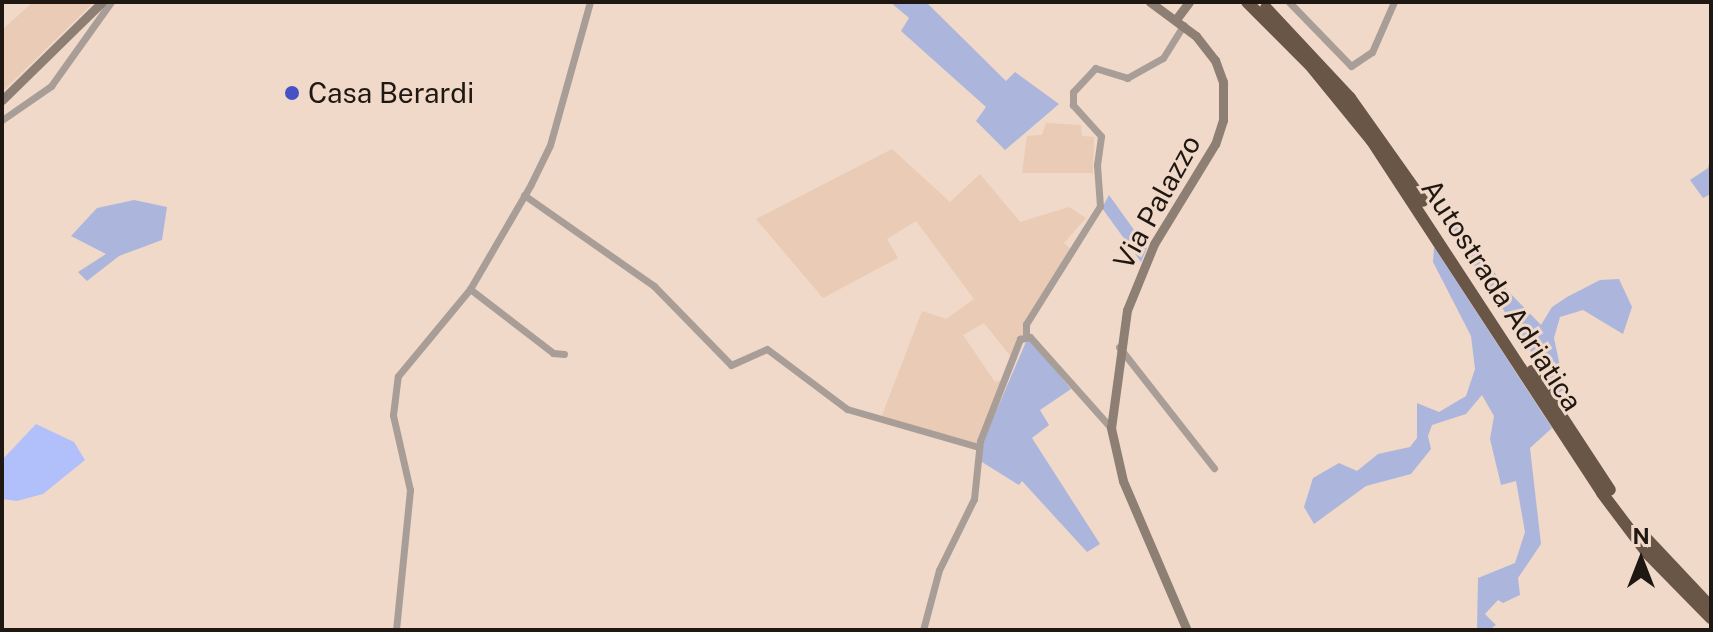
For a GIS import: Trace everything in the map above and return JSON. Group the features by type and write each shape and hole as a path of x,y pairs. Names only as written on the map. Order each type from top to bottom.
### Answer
{"highway":[{"name":"Autostrada Adriatica","path":"1247,2 1310,65 1372,141 1602,493 1648,554 1711,618"},
{"name":"Autostrada Adriatica","path":"1259,2 1316,59 1369,124 1610,490 1653,547 1711,607"}],"street":[{"path":"2,100 102,2"},
{"path":"4,116 51,86 111,2"},
{"path":"396,630 410,490 395,434 396,386 411,357 470,289 550,145 590,2"},
{"name":"Via Palazzo","path":"1150,2 1181,22 1220,72 1223,120 1207,160 1137,280 1118,346 1111,428 1123,481 1187,630"},
{"path":"923,630 939,570 974,499 979,447 1026,334 1026,324 1100,206 1097,165 1101,136 1073,105 1073,92 1095,68 1127,78 1163,58 1189,2"},
{"path":"1289,2 1351,66 1372,52 1394,2"},
{"path":"524,195 654,286 731,365 767,349 847,409 979,447"},
{"path":"470,289 553,353 564,354"},
{"path":"1026,334 1111,428"},
{"path":"1118,346 1214,468"}],"shaded area":[{"path":"33,2 94,2 2,92 2,30"},
{"path":"890,2 926,2 1006,81 1015,72 1059,104 1005,150 976,121 986,107 901,31 909,18"},
{"path":"1046,123 1081,125 1082,136 1094,137 1093,173 1022,173 1027,136 1042,135"},
{"path":"892,149 950,202 980,174 1020,222 1069,207 1086,218 1064,243 1073,251 1012,358 984,323 963,335 995,382 1002,380 977,445 881,418 922,311 946,319 974,299 916,221 887,239 898,258 823,298 756,219"},
{"path":"1711,155 1711,194 1703,198 1690,180 1708,168"},
{"path":"1109,195 1147,248 1141,262 1102,208"},
{"path":"134,200 167,207 162,240 119,256 87,281 78,272 106,254 71,236 97,208"},
{"path":"1453,215 1507,290 1541,325 1552,307 1567,297 1600,280 1619,279 1632,307 1623,334 1583,310 1560,317 1554,338 1569,409 1444,220"},
{"path":"1434,247 1552,428 1530,448 1541,544 1518,578 1520,595 1503,603 1498,600 1485,614 1496,625 1489,630 1477,630 1478,578 1515,563 1525,532 1516,481 1501,485 1490,439 1494,416 1482,395 1466,414 1432,425 1428,436 1431,449 1411,474 1366,486 1314,524 1304,507 1313,478 1339,463 1357,471 1378,454 1410,447 1417,438 1417,403 1439,412 1466,396 1475,369 1471,336 1433,262"},
{"path":"1028,337 1071,389 1040,410 1049,425 1032,438 1100,544 1087,552 1022,481 1019,485 982,462 982,444"},
{"path":"36,424 74,442 85,460 43,494 17,501 2,499 2,460"}],"place":[{"name":"Casa Berardi","path":"292,93"}]}
